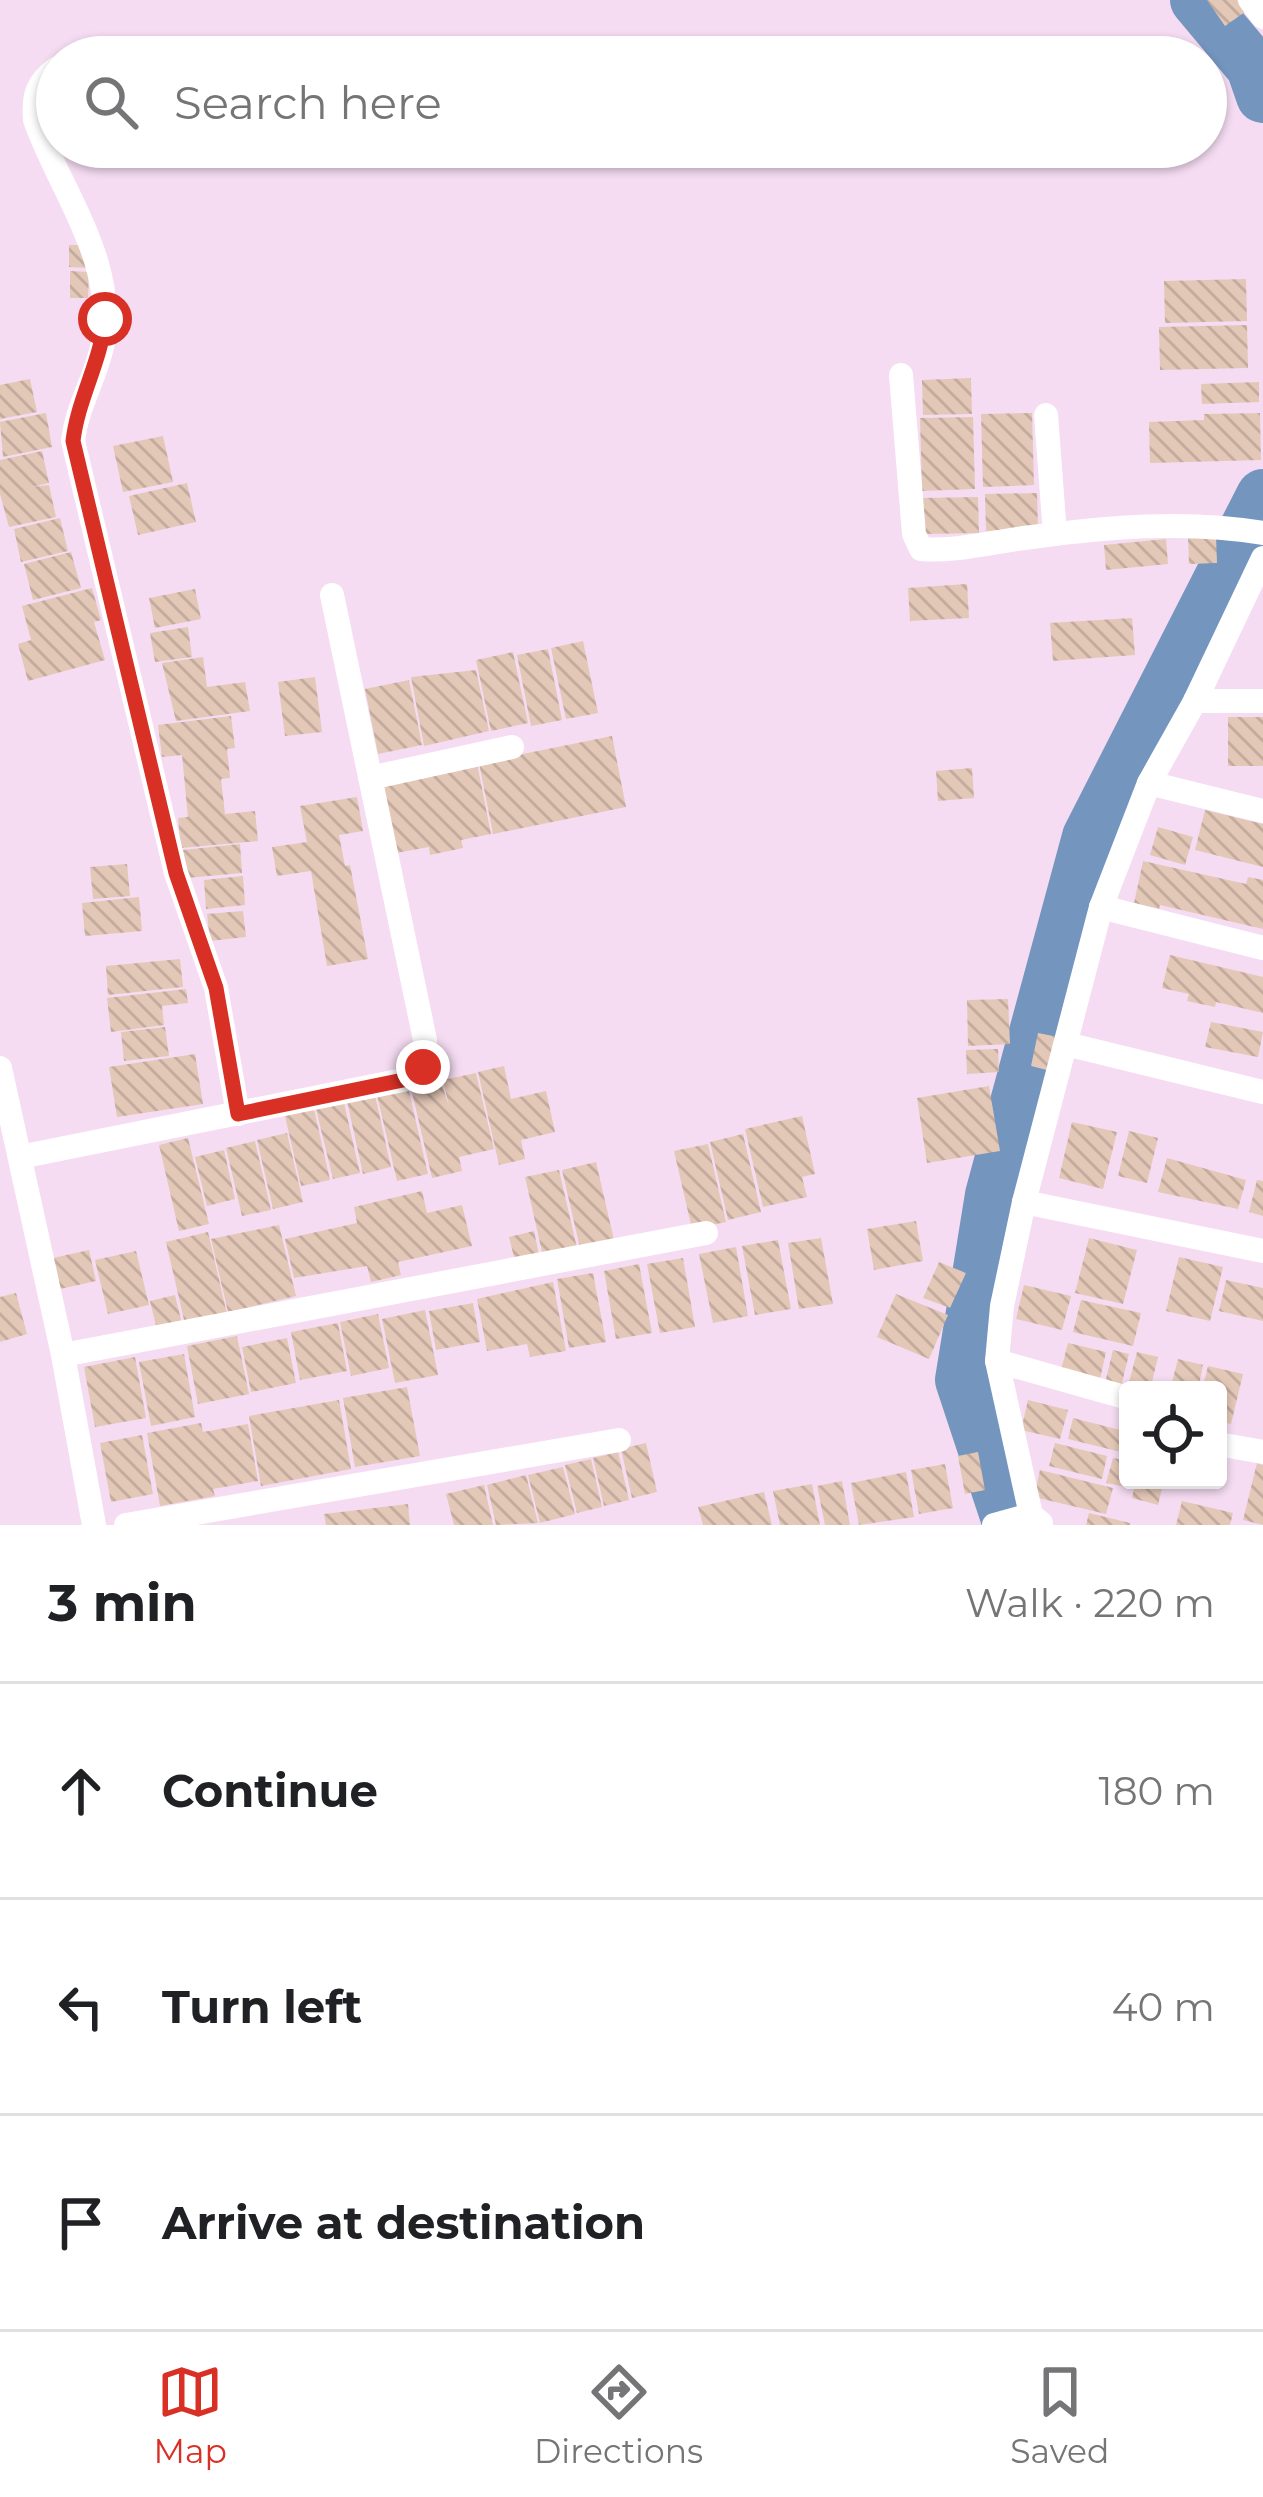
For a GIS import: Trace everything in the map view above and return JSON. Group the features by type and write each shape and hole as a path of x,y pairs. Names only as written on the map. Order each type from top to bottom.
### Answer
{"street":[{"path":"1250,0 1263,17"},
{"path":"57,168 94,250 104,293 103,346 76,416 73,441 176,873 216,988 238,1114"},
{"path":"901,375 918,547 928,550 1055,534 1222,526 1260,533"},
{"path":"1046,416 1055,534"},
{"path":"994,1525 1032,1519 997,1361 1002,1306 1024,1202 1101,908 1149,783 1196,701 1263,558"},
{"path":"20,1157 408,1079 423,1067 425,1040 332,595"},
{"path":"1196,701 1263,701"},
{"path":"370,778 512,747"},
{"path":"1149,783 1263,811"},
{"path":"1101,908 1263,948"},
{"path":"1066,1044 1263,1092"},
{"path":"0,1068 64,1355 94,1525"},
{"path":"1024,1202 1263,1251"},
{"path":"64,1355 706,1233"},
{"path":"997,1361 1119,1395"},
{"path":"126,1525 619,1440"},
{"path":"1227,1446 1263,1452"}],"building":[{"path":"1207,0 1237,0 1245,12 1225,26"},
{"path":"69,245 90,245 89,268 69,267"},
{"path":"70,271 89,272 88,298 70,298"},
{"path":"1246,279 1247,321 1165,323 1164,281"},
{"path":"1247,325 1248,368 1160,370 1159,327"},
{"path":"971,378 972,414 923,415 922,380"},
{"path":"30,379 37,412 0,419 0,385"},
{"path":"1259,382 1259,402 1202,404 1201,384"},
{"path":"46,413 52,447 3,457 0,422"},
{"path":"1032,413 1034,485 983,487 981,414"},
{"path":"1260,413 1261,460 1150,463 1149,422"},
{"path":"973,417 975,489 922,491 920,418"},
{"path":"163,436 173,482 123,492 113,446"},
{"path":"42,451 49,483 31,487 49,485 56,517 9,527 0,494 0,460"},
{"path":"187,483 196,522 138,535 129,496"},
{"path":"1037,493 1038,530 986,531 985,494"},
{"path":"978,497 979,533 923,534 922,498"},
{"path":"60,518 68,551 21,562 14,529"},
{"path":"1216,535 1217,563 1189,564 1188,536"},
{"path":"1166,539 1168,564 1106,570 1104,545"},
{"path":"71,552 81,588 33,600 24,564"},
{"path":"967,584 969,618 910,621 908,588"},
{"path":"92,588 101,620 94,622 105,660 28,681 18,644 31,640 22,606"},
{"path":"195,589 201,619 155,628 149,598"},
{"path":"1132,618 1135,655 1053,661 1050,623"},
{"path":"188,627 192,657 155,662 150,633"},
{"path":"583,641 598,713 566,719 551,648"},
{"path":"548,649 562,720 531,726 517,655"},
{"path":"513,652 528,723 491,731 476,660"},
{"path":"203,657 207,687 245,682 250,711 176,721 162,663"},
{"path":"476,670 489,731 424,746 411,677"},
{"path":"315,677 322,732 285,736 278,682"},
{"path":"409,680 422,745 378,754 365,689"},
{"path":"231,716 235,748 227,749 230,778 221,779 225,814 255,811 258,841 181,848 178,818 188,817 182,755 162,757 158,725"},
{"path":"1228,717 1263,717 1263,766 1228,766"},
{"path":"612,736 626,807 493,834 479,763"},
{"path":"477,763 491,834 461,840 463,848 430,855 429,847 396,853 381,782"},
{"path":"972,768 974,798 938,801 936,771"},
{"path":"357,797 363,831 339,835 345,866 350,865 368,959 327,966 311,871 277,876 272,847 307,842 300,806"},
{"path":"1205,810 1263,824 1263,867 1195,850"},
{"path":"1158,827 1193,837 1185,865 1150,855"},
{"path":"240,844 242,873 186,878 183,850"},
{"path":"1143,861 1246,884 1248,877 1263,880 1263,929 1134,903"},
{"path":"127,864 130,896 93,899 90,867"},
{"path":"243,876 245,905 206,909 204,880"},
{"path":"139,897 142,931 85,936 82,903"},
{"path":"243,911 246,937 210,941 207,914"},
{"path":"1170,955 1263,977 1263,1013 1187,1001 1189,994 1162,988"},
{"path":"180,959 183,987 108,995 106,966"},
{"path":"186,989 188,1003 162,1006 164,1025 111,1032 107,998"},
{"path":"1008,999 1010,1044 968,1046 967,1000"},
{"path":"1211,1022 1263,1032 1258,1057 1205,1047"},
{"path":"165,1027 169,1056 124,1061 121,1032"},
{"path":"1038,1033 1063,1038 1055,1072 1031,1066"},
{"path":"998,1049 999,1072 967,1074 966,1050"},
{"path":"195,1054 203,1104 117,1117 109,1067"},
{"path":"504,1066 511,1099 546,1091 555,1132 521,1140 525,1159 499,1165 478,1072"},
{"path":"476,1073 494,1149 459,1157 462,1171 432,1178 411,1088 441,1082 449,1106 443,1080"},
{"path":"989,1086 1000,1151 927,1163 917,1098"},
{"path":"408,1087 428,1174 397,1181 377,1095"},
{"path":"375,1095 391,1167 363,1174 347,1101"},
{"path":"344,1103 360,1173 333,1179 316,1109"},
{"path":"314,1109 330,1180 301,1186 285,1116"},
{"path":"802,1116 815,1174 802,1177 807,1197 763,1207 745,1129"},
{"path":"1072,1122 1117,1132 1103,1189 1059,1178"},
{"path":"1129,1131 1158,1138 1147,1183 1118,1176"},
{"path":"287,1133 303,1202 273,1209 257,1140"},
{"path":"743,1134 761,1212 728,1220 710,1142"},
{"path":"188,1138 209,1224 179,1231 159,1145"},
{"path":"255,1141 271,1210 242,1216 226,1148"},
{"path":"708,1144 726,1222 692,1229 674,1151"},
{"path":"224,1150 235,1199 207,1206 195,1157"},
{"path":"1167,1158 1246,1180 1238,1209 1158,1192"},
{"path":"596,1162 614,1240 580,1248 562,1170"},
{"path":"559,1170 577,1248 543,1256 525,1177"},
{"path":"1257,1180 1263,1181 1263,1216 1249,1212"},
{"path":"422,1191 427,1213 462,1205 472,1246 398,1262 401,1275 371,1282 367,1266 294,1278 285,1239 357,1223 354,1207"},
{"path":"916,1221 923,1261 874,1270 867,1229"},
{"path":"279,1225 296,1296 228,1312 211,1239"},
{"path":"534,1231 539,1255 515,1261 509,1237"},
{"path":"208,1232 227,1314 185,1324 166,1242"},
{"path":"821,1238 833,1304 799,1309 788,1243"},
{"path":"1089,1238 1137,1250 1123,1304 1075,1293"},
{"path":"778,1240 791,1309 755,1315 742,1246"},
{"path":"736,1247 748,1316 713,1323 699,1254"},
{"path":"89,1250 96,1281 60,1289 53,1258"},
{"path":"136,1251 149,1305 108,1314 95,1260"},
{"path":"1179,1257 1223,1267 1210,1321 1166,1311"},
{"path":"683,1258 695,1327 660,1333 647,1264"},
{"path":"939,1262 966,1273 950,1308 923,1298"},
{"path":"639,1264 652,1333 616,1339 604,1271"},
{"path":"593,1273 606,1342 569,1348 557,1279"},
{"path":"1226,1280 1263,1288 1263,1321 1219,1311"},
{"path":"553,1282 566,1351 530,1357 527,1344 487,1351 477,1299"},
{"path":"1024,1285 1071,1296 1062,1330 1016,1319"},
{"path":"16,1293 27,1334 0,1342 0,1297"},
{"path":"896,1294 948,1315 929,1359 877,1337"},
{"path":"175,1295 182,1324 157,1330 150,1301"},
{"path":"1081,1300 1141,1313 1133,1346 1073,1332"},
{"path":"473,1303 480,1342 436,1350 429,1311"},
{"path":"425,1310 438,1375 395,1383 382,1319"},
{"path":"378,1314 389,1368 351,1376 340,1322"},
{"path":"338,1323 347,1371 300,1380 291,1332"},
{"path":"237,1336 249,1394 198,1404 187,1346"},
{"path":"287,1338 296,1383 251,1392 242,1347"},
{"path":"1068,1343 1106,1352 1100,1379 1061,1370"},
{"path":"1113,1350 1129,1354 1119,1386 1105,1383"},
{"path":"1137,1352 1158,1357 1152,1381 1129,1381"},
{"path":"184,1354 195,1417 151,1426 139,1362"},
{"path":"135,1357 146,1418 95,1427 84,1367"},
{"path":"1178,1359 1203,1365 1200,1381 1172,1381"},
{"path":"1208,1366 1243,1374 1231,1424 1227,1423 1227,1381 1204,1381"},
{"path":"407,1387 420,1456 355,1467 343,1398"},
{"path":"339,1400 351,1469 261,1486 249,1416"},
{"path":"1028,1400 1068,1410 1060,1439 1021,1430"},
{"path":"1073,1418 1119,1430 1119,1452 1068,1439"},
{"path":"201,1423 203,1432 248,1424 258,1481 213,1489 215,1496 160,1506 147,1433"},
{"path":"142,1435 153,1494 111,1502 100,1443"},
{"path":"646,1443 657,1492 632,1498 621,1449"},
{"path":"1055,1443 1107,1456 1102,1479 1049,1466"},
{"path":"618,1452 629,1500 604,1506 593,1458"},
{"path":"978,1452 985,1490 965,1494 958,1456"},
{"path":"1113,1458 1119,1459 1119,1486 1106,1483"},
{"path":"591,1459 602,1507 577,1513 565,1465"},
{"path":"1257,1463 1263,1465 1263,1525 1243,1520"},
{"path":"945,1464 953,1508 919,1514 911,1470"},
{"path":"563,1467 575,1514 540,1523 528,1475"},
{"path":"1040,1470 1113,1488 1106,1514 1034,1497"},
{"path":"906,1472 914,1517 859,1525 851,1483"},
{"path":"526,1475 538,1523 496,1525 487,1485"},
{"path":"842,1481 850,1525 825,1525 817,1486"},
{"path":"812,1484 820,1525 780,1525 773,1491"},
{"path":"484,1485 493,1525 454,1525 446,1494"},
{"path":"1134,1489 1162,1489 1158,1505 1132,1498"},
{"path":"764,1492 772,1525 703,1525 698,1507"},
{"path":"1182,1501 1233,1513 1230,1525 1176,1525"},
{"path":"408,1504 410,1525 326,1525 324,1514"},
{"path":"1089,1513 1130,1523 1130,1525 1086,1525"}],"waterway":[{"path":"1197,0 1253,67 1263,96"},
{"path":"1010,1525 962,1380 992,1195 1089,837 1263,496"}],"route":[{"path":"105,319 103,346 76,416 73,441 176,873 216,988 238,1114 408,1079 423,1067"}]}
